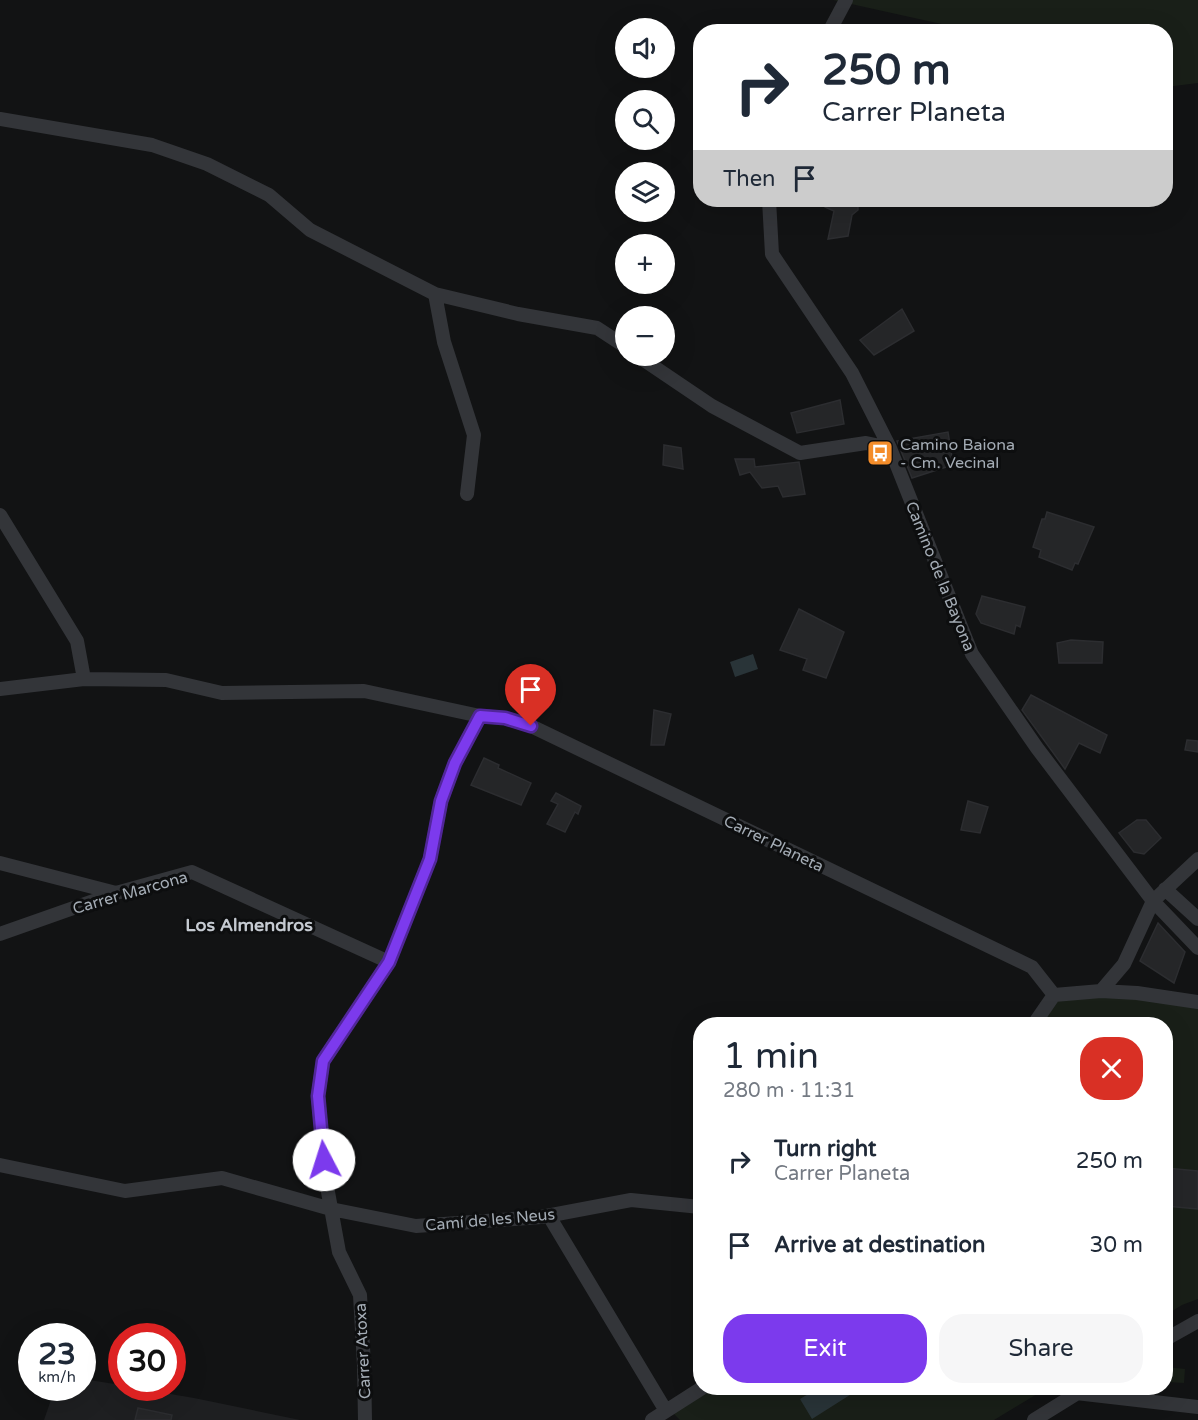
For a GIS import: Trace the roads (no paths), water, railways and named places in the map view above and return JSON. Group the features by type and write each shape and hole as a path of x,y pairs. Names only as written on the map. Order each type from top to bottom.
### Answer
{"street":[{"path":"833,24 846,0"},
{"path":"0,119 152,145 207,164 268,195 310,230 435,294 518,314 597,328 615,340"},
{"name":"Camino de la Bayona","path":"769,207 772,254 852,373 890,448 972,654 1037,748 1153,901 1198,948"},
{"path":"435,294 444,342 474,435 467,495"},
{"path":"653,366 712,406 800,453 866,443 890,448"},
{"path":"0,515 77,641 84,680"},
{"name":"Carrer Planeta","path":"0,689 84,680 166,680 222,693 364,691 480,716 505,718 531,726 1032,967 1054,995"},
{"name":"Carrer Atoxa","path":"365,1420 360,1295 339,1252 326,1181 318,1096 323,1061 389,962 430,859 444,791 455,763 480,716"},
{"path":"1101,991 1124,964 1153,901 1198,859"},
{"path":"0,863 116,893"},
{"name":"Carrer Marcona","path":"0,934 116,893 192,872 389,962"},
{"path":"1165,889 1198,919"},
{"path":"1039,1017 1054,995 1101,991 1137,993 1198,1002"},
{"name":"Camí de les Neus","path":"0,1165 125,1191 222,1178 331,1209 416,1226 549,1216 631,1200 693,1206"},
{"path":"549,1216 659,1417 693,1394"},
{"path":"1173,1335 1198,1321"},
{"path":"1034,1420 1073,1395"},
{"path":"1115,1395 1198,1407"}],"place":[{"name":"Camino Baiona - Cm. Vecinal","path":"880,453"}],"district":[{"name":"Los Almendros","path":"249,925"}]}
